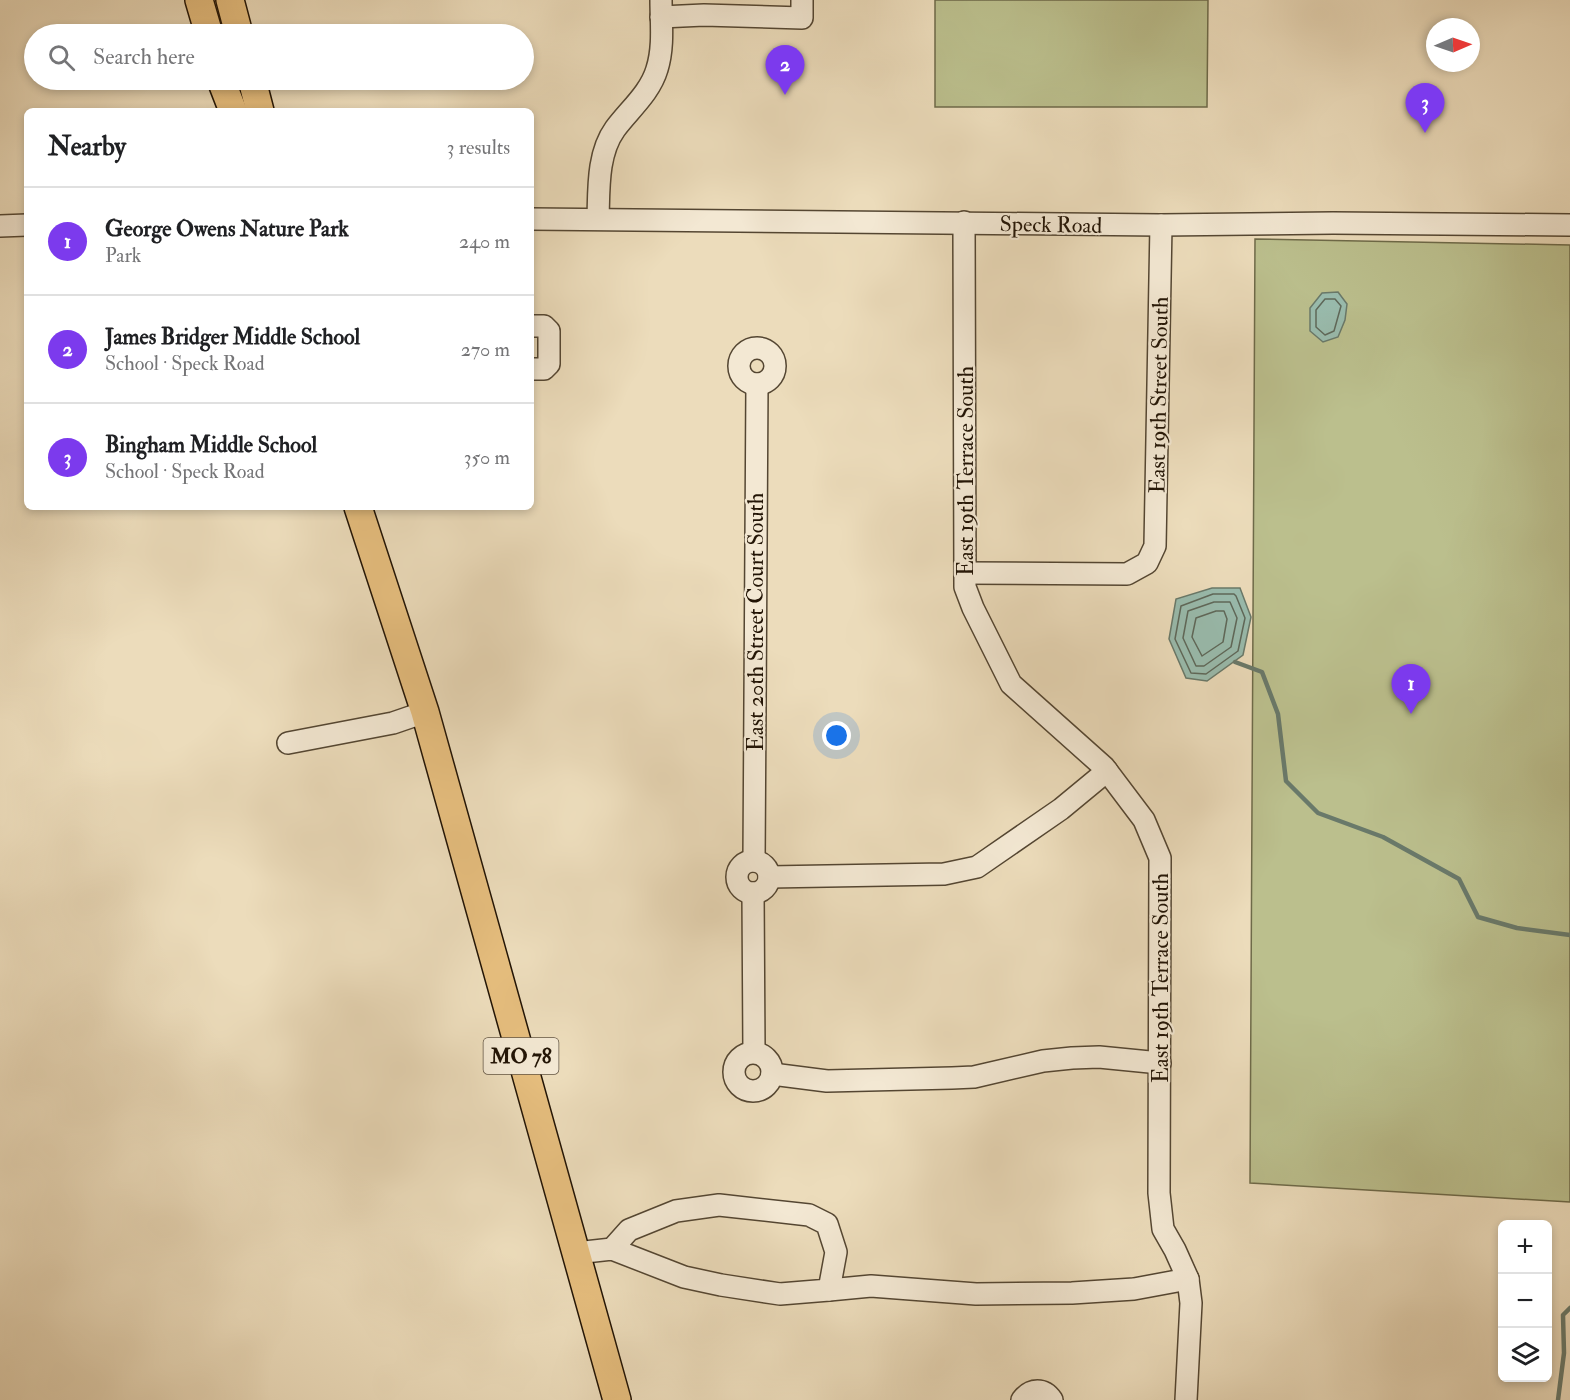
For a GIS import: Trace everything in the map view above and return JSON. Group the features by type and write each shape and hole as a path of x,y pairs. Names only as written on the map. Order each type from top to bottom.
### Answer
{"main road":[{"path":"199,0 206,24"},
{"path":"230,0 236,24"},
{"path":"225,90 232,108"},
{"path":"255,90 259,108"},
{"name":"MO 78","path":"359,510 425,712 617,1400"}],"street":[{"path":"598,219 602,162 608,140 614,129 648,89 657,70 661,45 661,8 704,15 802,18 802,0"},
{"name":"Speck Road","path":"534,219 1161,225 1570,225"},
{"name":"East 19th Terrace South","path":"964,222 965,587 1011,684 1107,771 1144,820 1160,858 1159,1193 1163,1229 1188,1279 1191,1303 1186,1400"},
{"path":"0,226 24,225"},
{"name":"East 19th Street South","path":"965,573 1127,574 1147,563 1155,546 1161,225"},
{"path":"534,326 544,326 549,331 549,364 544,369 534,369"},
{"name":"East 20th Street Court South","path":"754,861 757,384"},
{"path":"288,743 393,723 425,712"},
{"path":"769,877 944,874 977,867 1061,809 1107,771"},
{"path":"754,861 763,864 769,872 769,877 763,890 753,893 739,885 737,874 743,865 754,861"},
{"path":"753,893 754,1052"},
{"path":"754,1052 768,1059 772,1069 767,1085 757,1090 746,1089 737,1082 734,1070 742,1056 754,1052"},
{"path":"772,1074 827,1081 952,1078 974,1077 1043,1061 1072,1058 1160,1063"},
{"path":"612,1249 629,1230 676,1210 719,1205 809,1215 827,1224 836,1252 830,1290"},
{"path":"576,1253 612,1249 684,1277 780,1294 871,1286 976,1294 1072,1293 1134,1289 1188,1279"},
{"path":"1022,1400 1030,1392 1035,1391 1046,1393 1052,1400"}],"green space":[{"path":"935,0 1208,0 1207,107 935,107"},
{"path":"1255,239 1570,245 1570,1202 1250,1183"}],"water":[{"path":"1338,292 1347,304 1345,320 1338,337 1323,342 1310,331 1310,308 1322,293"},
{"path":"1212,588 1240,588 1251,617 1243,655 1207,681 1186,678 1169,639 1176,599"}],"waterway":[{"path":"1235,662 1262,672 1278,714 1286,781 1318,813 1383,837 1459,879 1478,917 1517,928 1570,935"},
{"path":"1558,1400 1564,1353 1563,1315 1570,1308"}],"place":[{"name":"James Bridger Middle School","path":"785,95"},
{"name":"Bingham Middle School","path":"1425,133"},
{"name":"George Owens Nature Park","path":"1411,714"}]}
